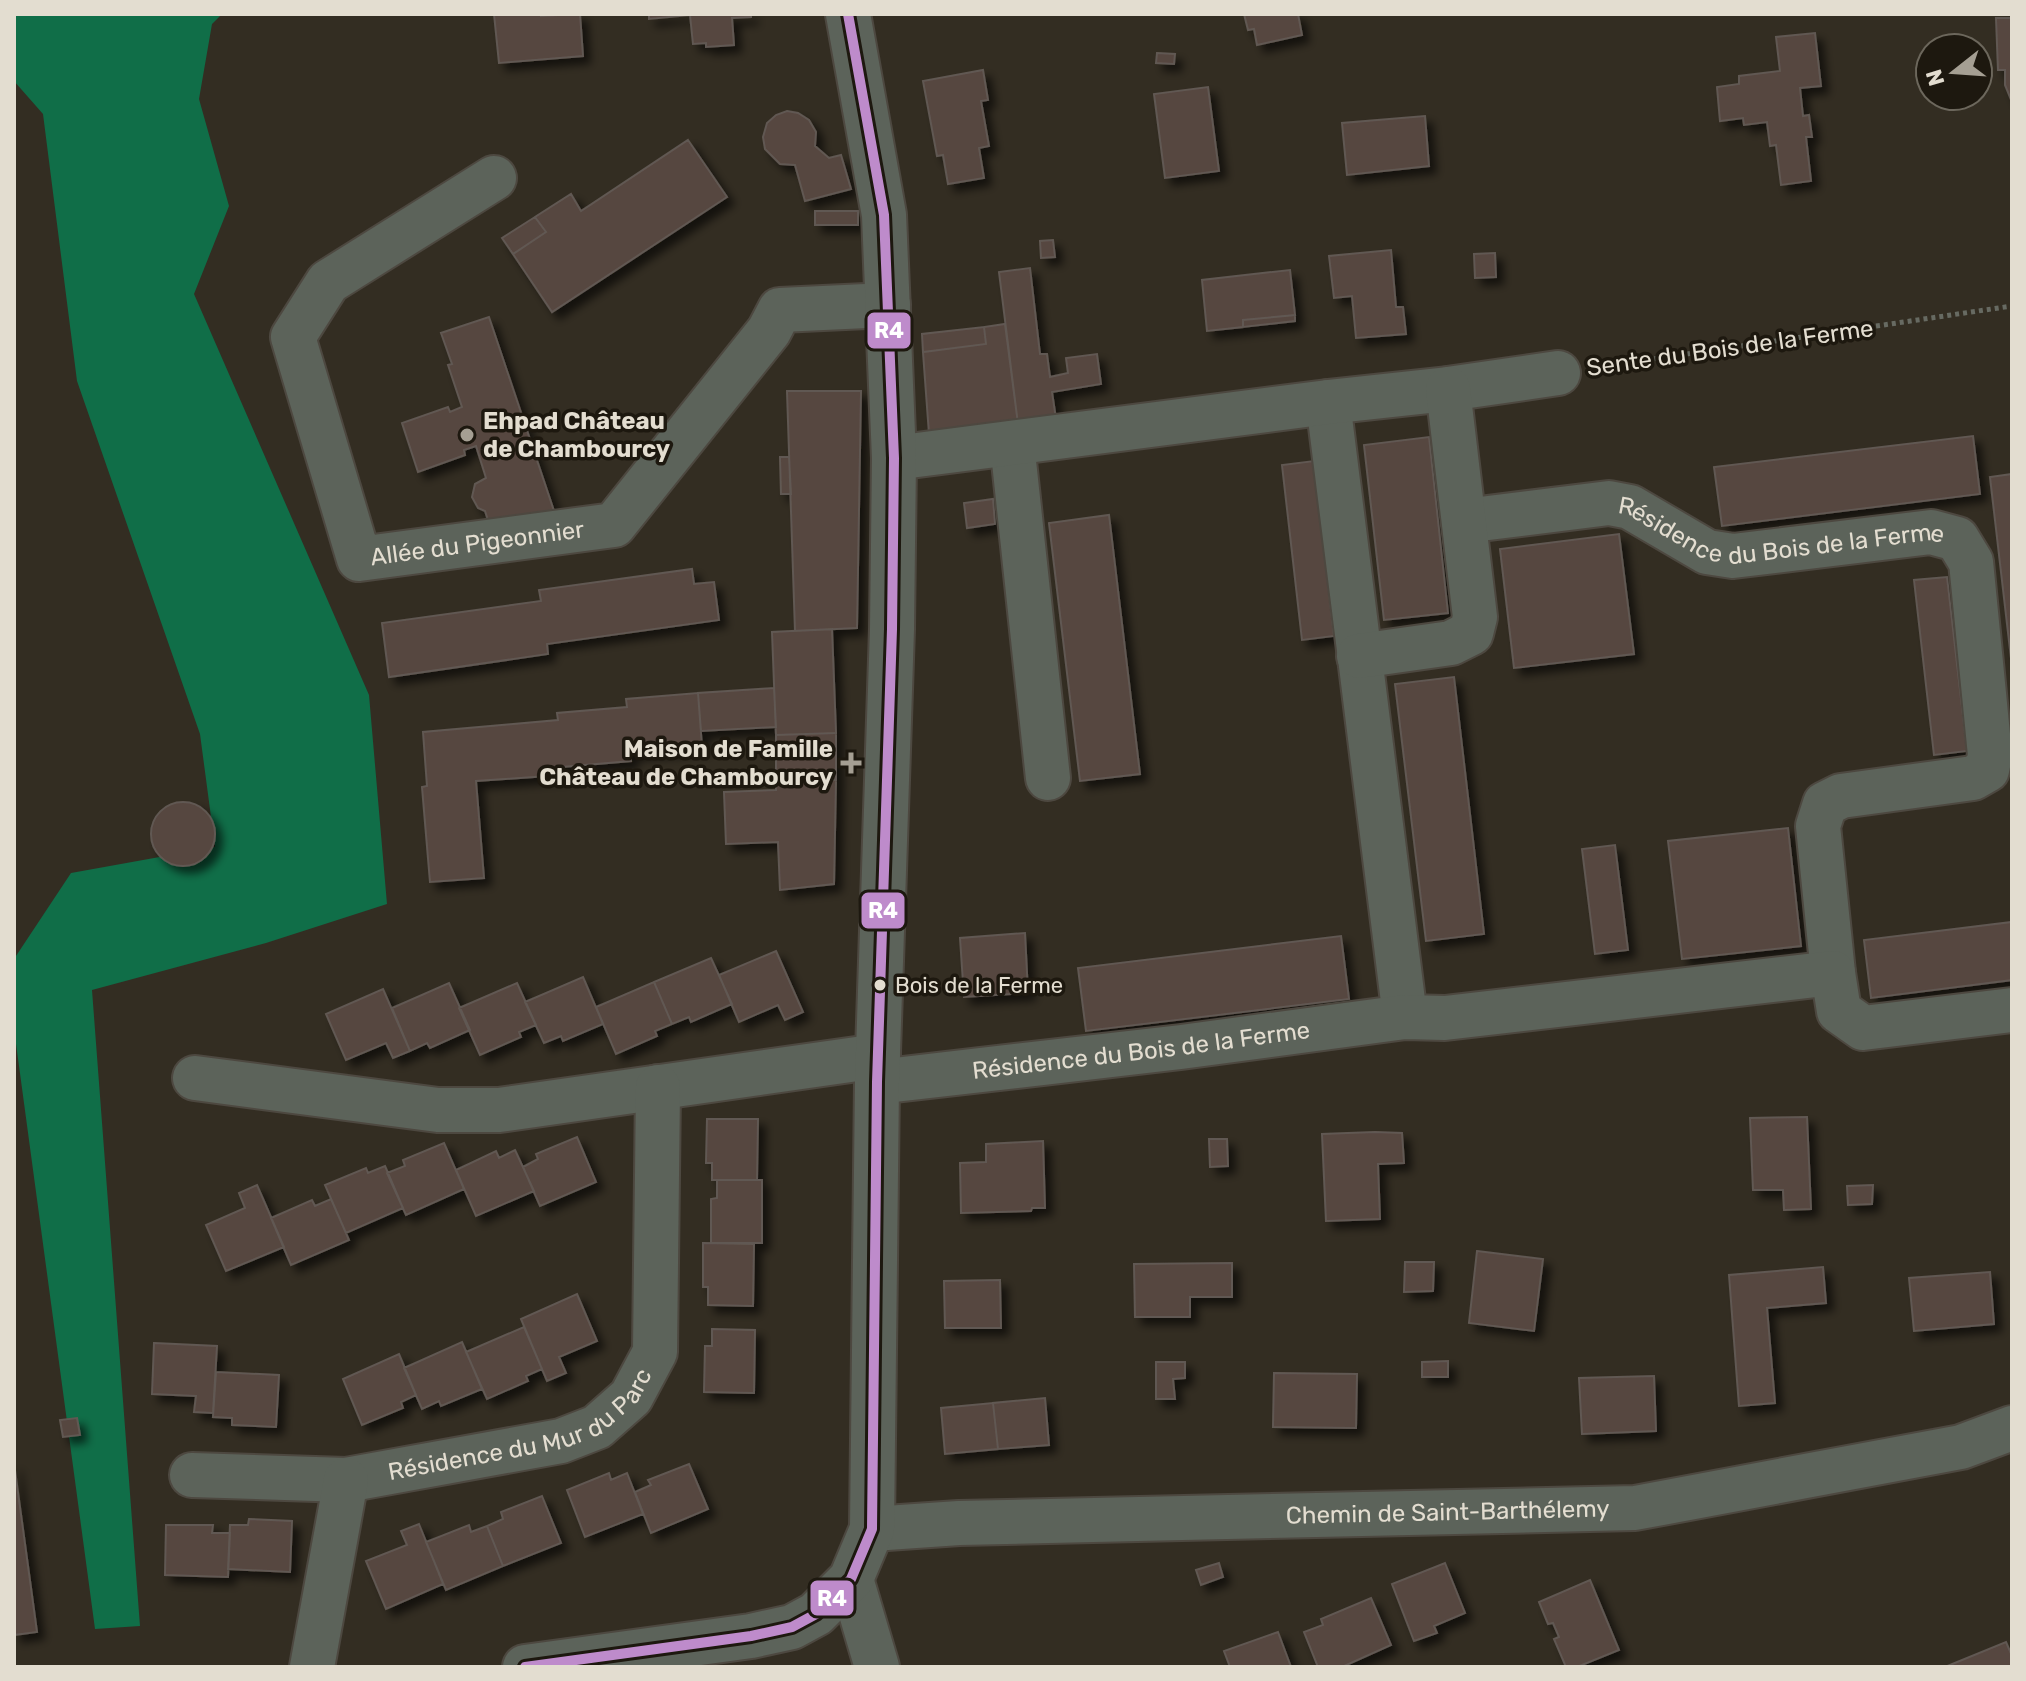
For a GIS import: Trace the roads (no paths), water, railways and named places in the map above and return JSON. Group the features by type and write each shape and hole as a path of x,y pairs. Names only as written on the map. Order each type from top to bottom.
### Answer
{"street":[{"path":"525,1667 751,1636 792,1627 816,1614 851,1579 872,1529 877,1069 892,629 894,458 884,215 848,14"},
{"name":"Allée du Pigeonnier","path":"494,178 328,282 293,337 359,559 614,525 769,331 780,310 888,305"},
{"name":"Sente du Bois de la Ferme","path":"1448,389 1558,373"},
{"path":"894,458 1448,389 1475,617 1471,633 1451,643 1359,656"},
{"path":"1328,402 1405,1017"},
{"path":"1012,443 1048,778"},
{"name":"Résidence du Bois de la Ferme","path":"1464,521 1609,503 1630,507 1707,552 1733,556 1931,532 1957,539 1971,562 1990,755 1987,770 1973,778 1841,796 1825,804 1818,826 1833,973 1839,1011 1863,1028 2012,1010"},
{"name":"Résidence du Bois de la Ferme","path":"877,1069 1181,1047 1405,1017 1445,1018 1833,973"},
{"path":"195,1078 438,1110 499,1110 658,1087 877,1069"},
{"name":"Résidence du Mur du Parc","path":"192,1475 346,1480 561,1441 597,1427 631,1397 655,1352 658,1087"},
{"name":"Chemin de Saint-Barthélemy","path":"872,1529 959,1523 1635,1508 1961,1447 2012,1428"},
{"name":"Résidence du Mur du Parc","path":"312,1667 346,1480"},
{"path":"851,1579 877,1667"}],"place":[{"name":"Ehpad Château de Chambourcy","path":"467,435"},
{"name":"Maison de Famille Château de Chambourcy","path":"851,763"},
{"name":"Bois de la Ferme","path":"880,985"}]}
